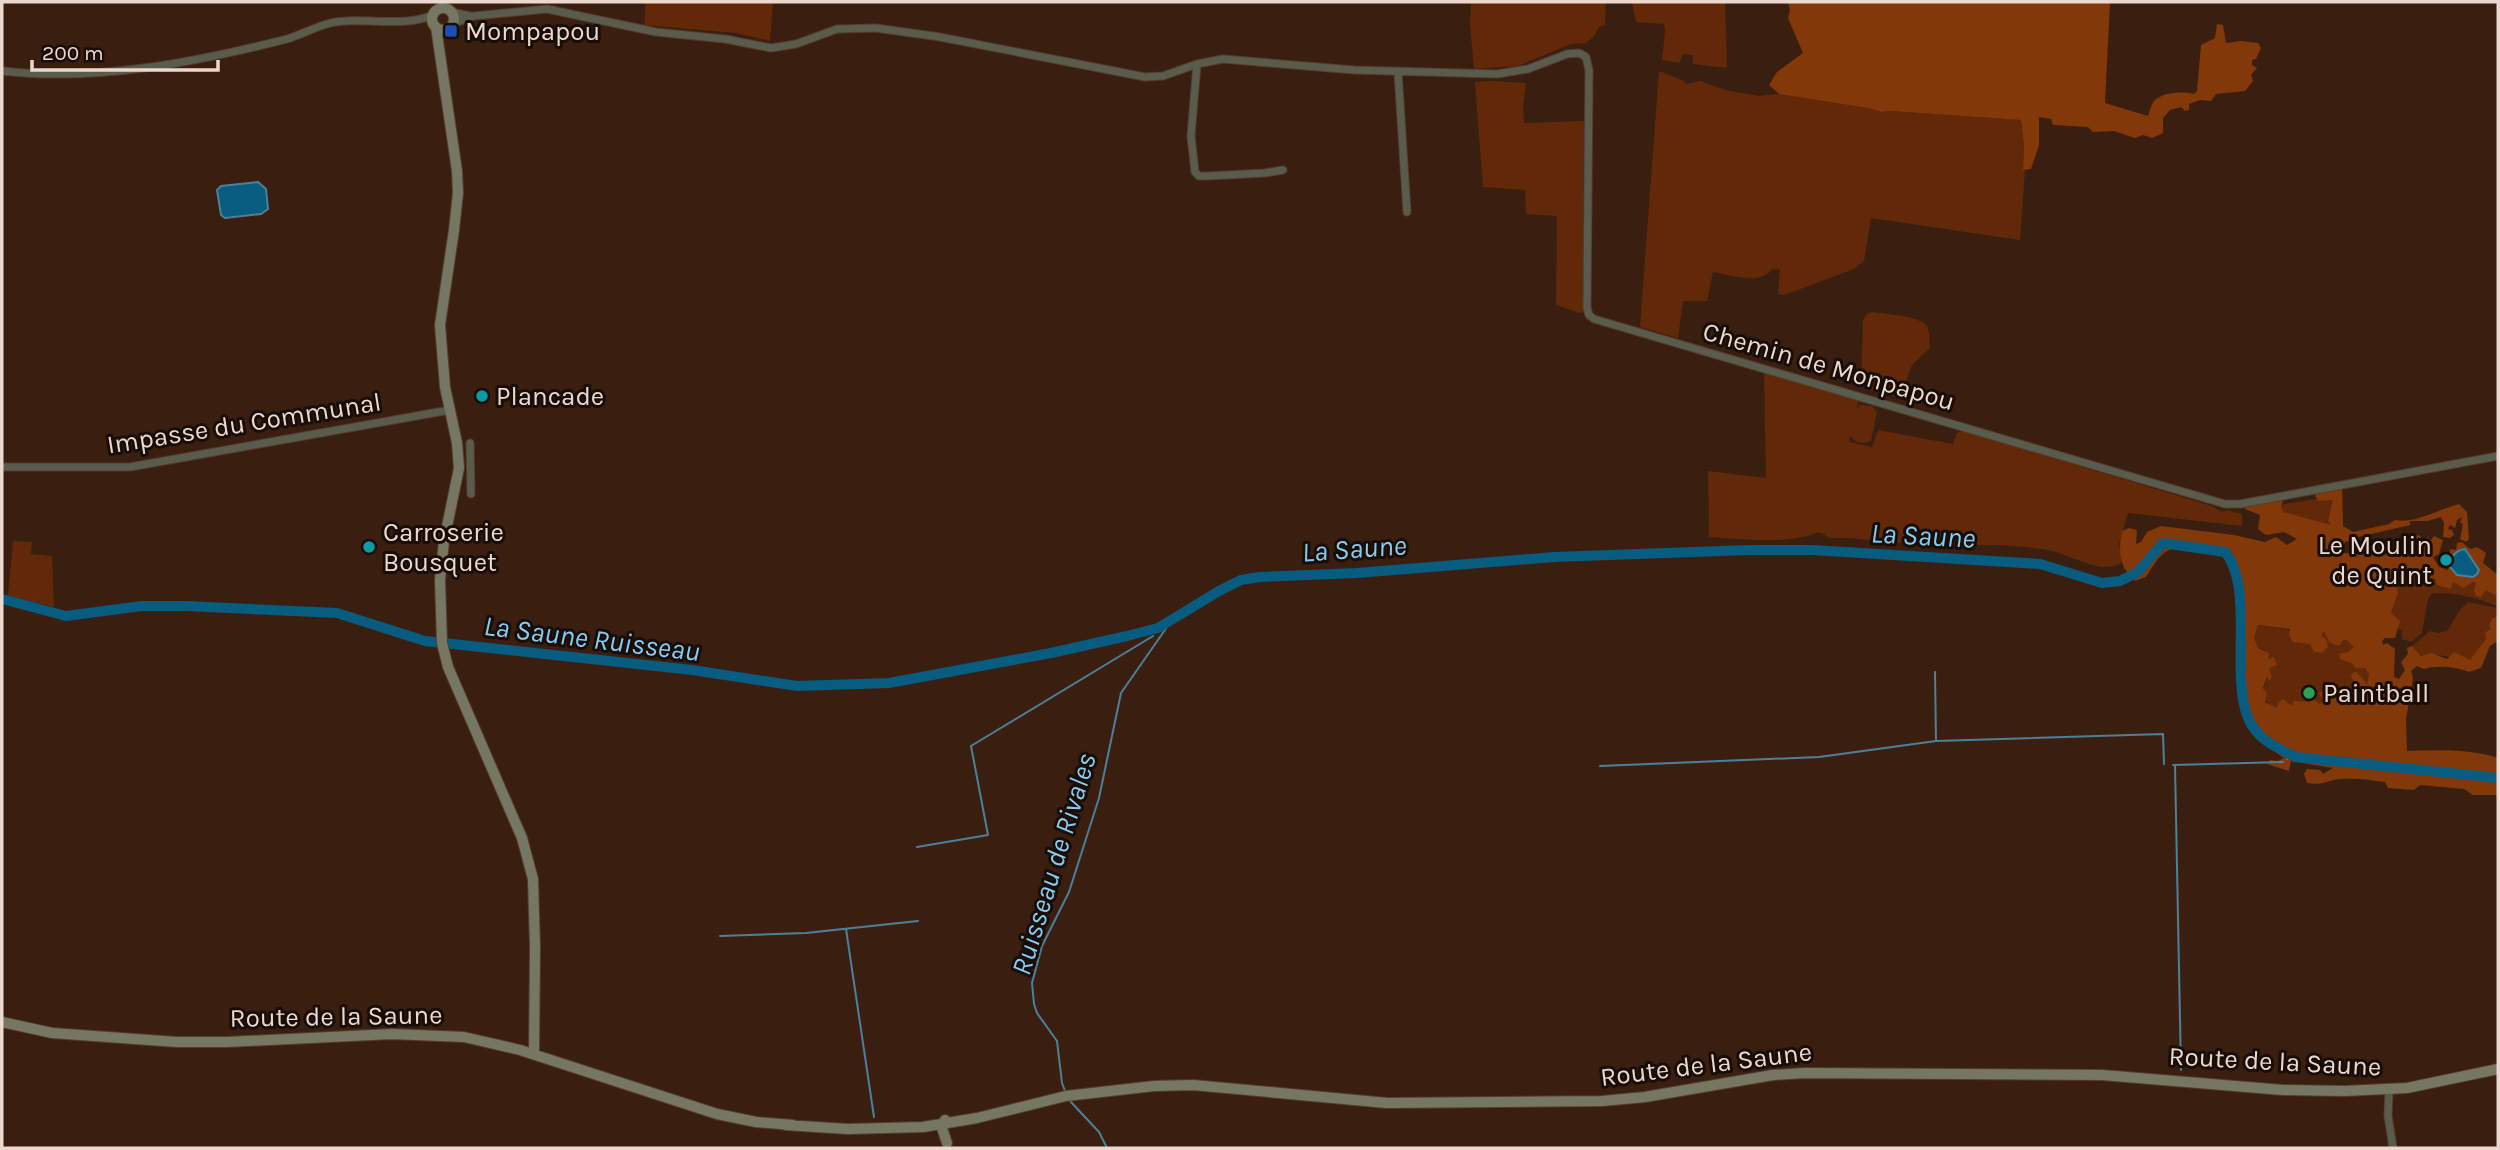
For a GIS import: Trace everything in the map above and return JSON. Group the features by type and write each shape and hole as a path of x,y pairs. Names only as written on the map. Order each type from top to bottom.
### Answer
{"street":[{"name":"Chemin de Monpapou","path":"2,71 37,75 89,73 158,65 289,38 329,23 417,20 440,15 474,16 528,9 557,10 656,32 725,38 771,48 796,44 836,29 876,28 940,37 1144,77 1163,76 1197,64 1223,59 1398,72 1497,74 1528,69 1567,54 1579,53 1586,57 1589,70 1587,308 1594,319 2225,504 2240,504 2498,456"},
{"path":"440,15 441,49 457,182 454,230 440,325 442,370 457,443 459,468 442,553 442,634 444,654 522,838 531,870 535,958 534,1054"},
{"path":"1197,64 1191,135 1195,172 1199,176 1208,176 1283,170"},
{"path":"1398,72 1406,212"},
{"name":"Impasse du Communal","path":"2,467 130,467 450,410"},
{"path":"470,443 471,494"},
{"path":"459,468 471,468"},
{"path":"520,1050 533,1021"},
{"name":"Route de la Saune","path":"2,1022 52,1033 161,1041 227,1042 433,1034 481,1040 520,1050 717,1114 785,1125 876,1130 947,1122 1012,1104 1095,1091 1172,1085 1387,1103 1602,1101 1644,1097 1773,1075 1818,1073 2102,1075 2293,1090 2389,1090 2434,1084 2498,1069"},
{"path":"2389,1090 2388,1116 2393,1148"},
{"path":"947,1122 947,1145"}],"shaded area":[{"path":"646,2 773,2 770,41 736,33 644,25"},
{"path":"1471,2 1606,2 1605,25 1599,27 1586,43 1571,44 1518,66 1474,69"},
{"path":"1632,2 1725,2 1727,68 1693,64 1693,55 1683,54 1679,63 1662,60 1664,24 1636,22"},
{"path":"1788,2 2110,2 2105,103 2148,116 2152,103 2159,97 2174,93 2194,94 2197,91 2201,45 2215,38 2217,24 2223,25 2226,43 2258,43 2261,48 2256,59 2252,60 2252,65 2257,68 2251,75 2253,81 2245,91 2216,94 2211,101 2200,100 2189,104 2189,110 2185,111 2181,107 2170,110 2163,118 2163,133 2152,138 2143,135 2135,138 2114,131 2093,132 2088,127 2053,125 2051,119 2039,117 2039,145 2031,169 2023,170 2021,120 1882,112 1779,94 1769,85 1777,72 1803,53 1788,18"},
{"path":"1659,71 1686,84 1700,81 1725,90 1758,96 1779,94 1882,112 2021,120 2025,170 2020,240 1871,218 1864,261 1854,269 1784,295 1778,294 1780,270 1772,269 1761,277 1753,278 1713,272 1707,301 1683,301 1678,338 1640,327"},
{"path":"1475,82 1526,83 1524,123 1584,121 1583,312 1556,305 1557,216 1526,214 1525,190 1483,187"},
{"path":"1873,312 1918,320 1928,328 1930,348 1912,365 1903,389 1897,396 1873,391 1861,383 1863,320 1867,314"},
{"path":"1764,372 1858,401 1857,409 1860,405 1872,406 1877,412 1871,441 1859,442 1850,436 1849,442 1872,447 1878,430 1953,444 1957,433 1963,431 2212,506 2222,512 2227,510 2242,514 2242,526 2128,513 2119,544 2123,561 2107,567 2089,564 2052,551 2023,547 1830,538 1819,532 1780,540 1709,537 1708,471 1766,478"},
{"path":"2342,486 2343,526 2353,532 2389,524 2395,520 2419,518 2459,504 2467,512 2469,539 2466,542 2460,539 2462,517 2457,520 2455,528 2450,525 2448,529 2452,530 2454,535 2450,538 2443,537 2444,523 2441,517 2428,521 2410,521 2410,525 2358,537 2354,542 2346,541 2341,547 2343,553 2404,555 2407,539 2419,535 2423,540 2428,537 2430,541 2434,536 2443,540 2439,554 2433,557 2439,567 2448,570 2449,566 2457,575 2473,577 2479,570 2465,549 2455,553 2449,560 2450,549 2456,550 2457,543 2462,542 2470,549 2477,547 2486,553 2483,563 2498,575 2498,594 2494,595 2486,590 2481,597 2476,596 2476,583 2473,582 2463,588 2453,582 2451,589 2437,585 2435,579 2395,572 2398,593 2391,613 2400,621 2395,638 2385,638 2382,641 2383,645 2387,643 2395,649 2394,677 2399,679 2405,670 2401,662 2408,654 2407,648 2412,646 2421,656 2431,653 2447,659 2454,652 2470,660 2486,639 2485,633 2490,629 2492,618 2498,617 2498,641 2490,646 2481,668 2469,672 2452,668 2424,669 2417,666 2411,671 2413,678 2406,719 2407,751 2442,750 2498,758 2498,795 2473,795 2464,789 2420,785 2414,790 2388,788 2385,782 2360,779 2311,784 2307,783 2304,774 2307,769 2320,770 2323,774 2333,768 2291,761 2289,771 2267,764 2270,760 2278,761 2284,758 2258,737 2242,709 2234,576 2227,558 2197,550 2173,549 2160,556 2146,577 2135,581 2123,564 2120,552 2122,531 2129,528 2137,530 2136,544 2141,542 2147,532 2161,526 2234,535 2265,542 2276,537 2287,545 2297,539 2284,532 2266,535 2258,529 2260,515 2245,507 2283,500 2281,508 2284,512 2331,525 2328,521 2333,500 2318,501 2316,491","holes":["2258,625 2290,629 2289,635 2293,642 2310,644 2314,652 2322,653 2328,647 2326,639 2321,636 2324,631 2329,642 2339,646 2343,640 2347,640 2354,647 2339,654 2340,659 2356,668 2365,668 2369,674 2367,684 2356,671 2350,675 2363,689 2362,694 2354,693 2343,698 2328,689 2319,693 2323,701 2320,704 2314,700 2294,701 2292,706 2283,699 2277,708 2265,702 2267,693 2263,688 2267,677 2269,680 2272,678 2269,668 2277,665 2274,657 2268,659 2269,653 2258,648 2254,637"]},
{"path":"2334,499 2330,514 2332,526 2284,512 2280,508 2284,504"},
{"path":"13,541 32,542 31,554 52,556 54,607 8,596"},
{"path":"2395,572 2425,575 2451,588 2453,581 2477,583 2494,595 2498,594 2498,606 2457,594 2431,594 2422,633 2411,642 2402,639 2402,630 2397,629 2391,613 2398,593"},
{"path":"2468,602 2498,608 2498,617 2492,618 2486,639 2470,661 2439,655 2421,656 2412,646 2430,631 2447,631"},
{"path":"2258,625 2321,635 2324,631 2339,646 2343,640 2348,640 2354,647 2348,652 2351,663 2365,668 2369,674 2368,685 2356,671 2350,675 2363,689 2363,694 2354,693 2320,704 2308,702 2292,707 2273,708 2263,693 2269,665 2265,650 2258,648 2254,636"}],"water":[{"path":"258,182 266,189 268,209 261,214 225,218 221,215 217,190 221,186"},
{"path":"2465,549 2479,570 2473,577 2457,575 2449,566 2454,554"}],"waterway":[{"name":"La Saune","path":"2,599 66,616 142,606 337,613 425,641 692,670 797,686 889,683 1127,636 1158,628 1219,591 1241,580 1260,577 1357,573 1554,557 1812,550 2040,564 2102,583 2120,581 2138,572 2163,543 2225,552 2234,570 2239,591 2242,692 2246,713 2259,735 2295,757 2498,778"},
{"name":"Ruisseau de Rivales","path":"1065,1091 1057,1041 1037,1013 1032,983 1042,946 1069,892 1099,798 1121,693 1174,617"},
{"path":"917,847 988,835 971,746 1153,636"},
{"path":"1935,672 1936,741"},
{"path":"1600,766 1819,757 1936,741 2163,734 2164,764"},
{"name":"La Saune","path":"2287,759 2292,756"},
{"path":"2173,765 2283,762"},
{"path":"2175,765 2181,1070"},
{"path":"720,936 806,933 918,921"},
{"path":"846,929 874,1117"},
{"name":"Ruisseau de Rivales","path":"1070,1101 1099,1132 1107,1148"}],"place":[{"name":"Mompapou","path":"451,31"},
{"name":"Plancade","path":"482,396"},
{"name":"Carroserie Bousquet","path":"369,547"},
{"name":"Le Moulin de Quint","path":"2446,560"},
{"name":"Paintball","path":"2309,693"}],"water label":[{"name":"La Saune Ruisseau","path":"592,638"}]}
